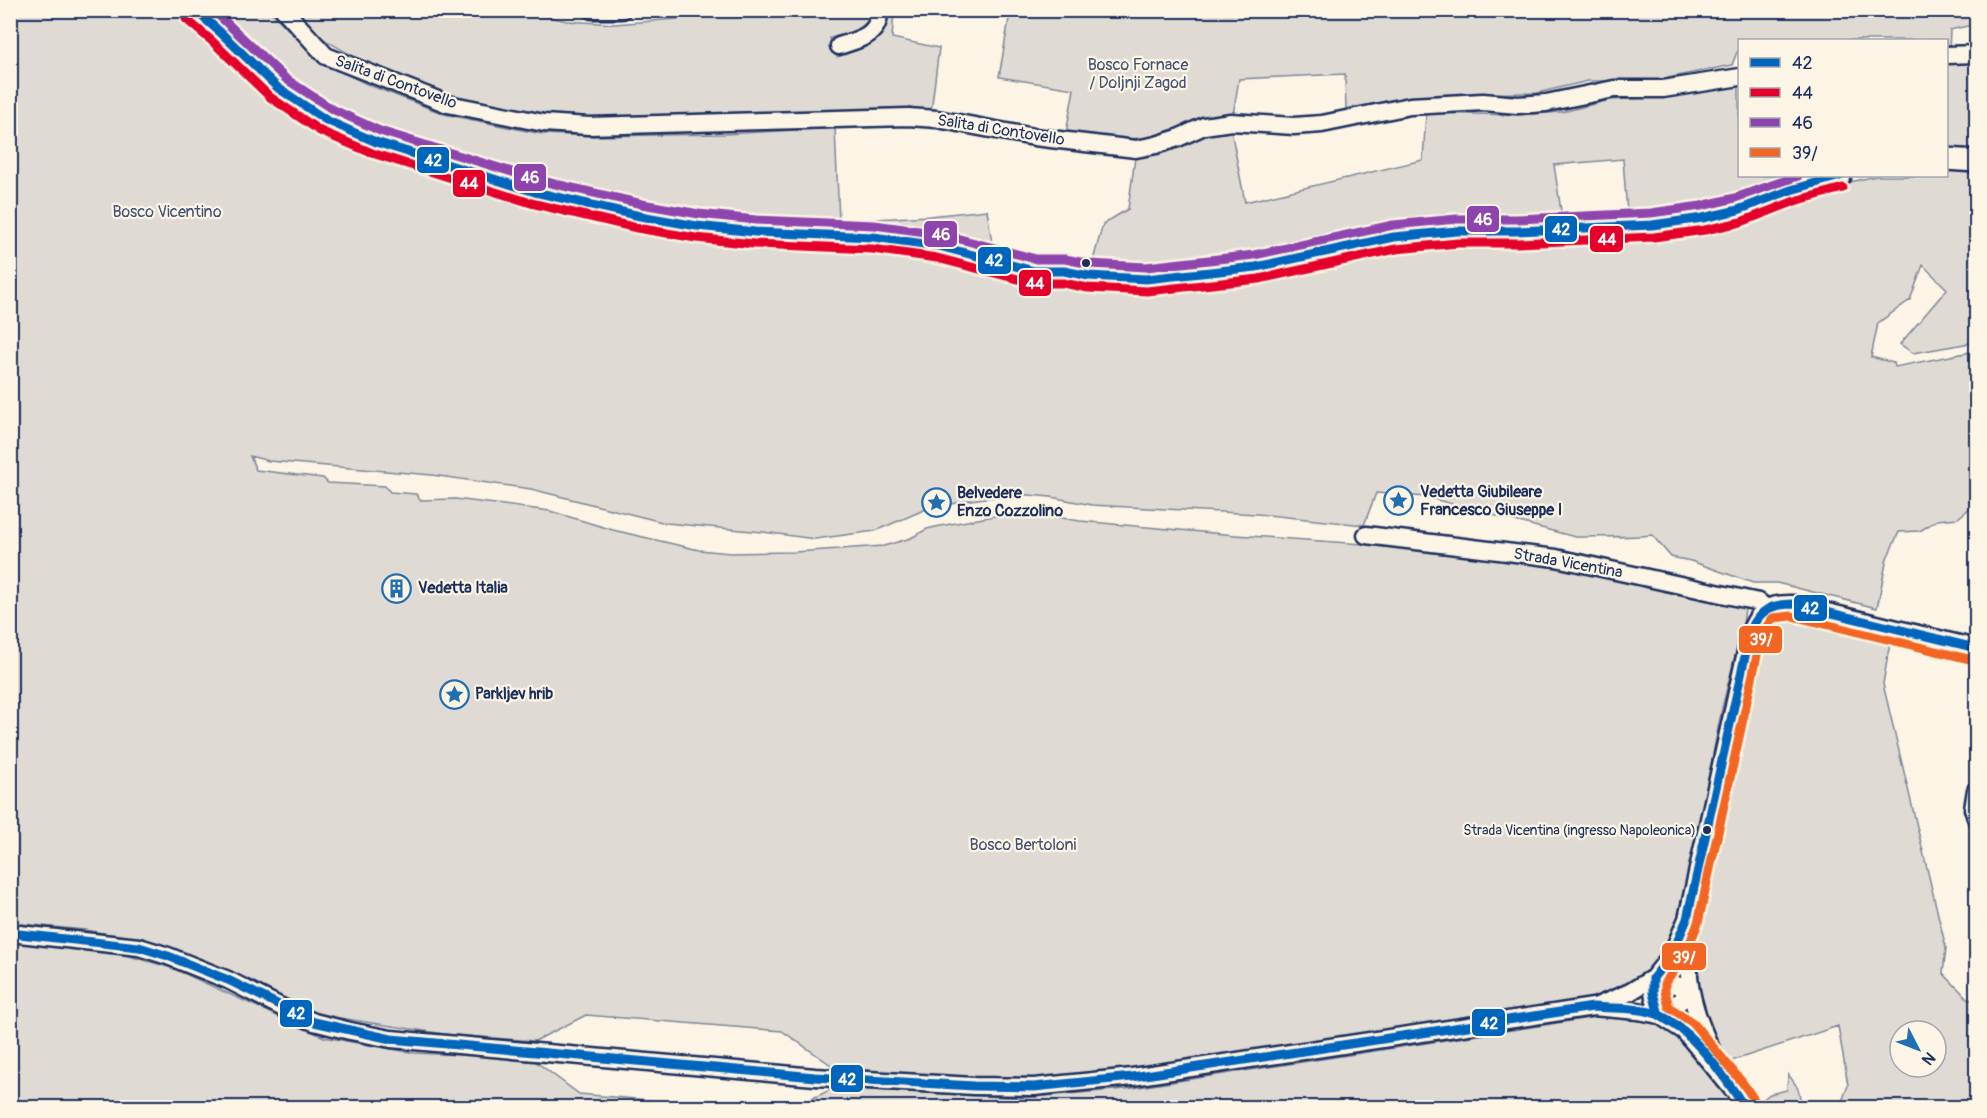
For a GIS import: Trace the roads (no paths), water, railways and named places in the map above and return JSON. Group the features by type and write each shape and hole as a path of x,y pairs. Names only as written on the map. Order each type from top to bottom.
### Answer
{"main road":[{"path":"194,10 278,88 326,120 376,142 535,192 629,214 697,226 755,232 873,237 939,246 1034,271 1064,271 1099,277 1146,279 1256,267 1394,237 1457,231 1517,231 1662,224 1738,210 1791,190 1836,177"},
{"path":"1948,159 1977,161"}],"street":[{"name":"Salita di Contovello","path":"284,10 326,56 448,104 544,123 589,126 908,117 938,119 1034,137 1136,149 1178,138 1204,126 1231,122 1294,126 1322,124 1410,106 1484,102 1518,105 1546,103 1614,89 1663,89 1738,77"},
{"path":"592,10 622,10"},
{"path":"839,46 875,30 880,22 879,10"},
{"path":"1948,55 1977,54"},
{"name":"Strada Vicentina","path":"1366,535 1556,558 1759,602 1766,608"},
{"path":"10,933 140,947 228,980 306,1019 331,1027 391,1039 815,1077 974,1086 1034,1087 1132,1077 1593,1007 1630,992 1653,978 1672,954 1687,919 1751,629 1756,617 1766,608 1778,604 1794,604 1977,648"},
{"path":"1977,790 1973,809 1977,818"},
{"path":"1687,919 1691,991 1708,1041 1745,1107"},
{"path":"1653,978 1691,991"},
{"path":"1653,978 1653,993 1659,1015"},
{"path":"1659,1015 1691,991"},
{"path":"1593,1007 1659,1015 1684,1032 1733,1089"}],"place":[{"name":"Vedetta Giubileare Francesco Giuseppe I","path":"1399,501"},
{"name":"Belvedere Enzo Cozzolino","path":"936,502"},
{"name":"Vedetta Italia","path":"397,588"},
{"name":"Parkljev hrib","path":"454,694"},
{"name":"Strada Vicentina (ingresso Napoleonica)","path":"1707,830"}],"park label":[{"name":"Bosco Fornace / Doljnji Zagod","path":"1138,74"},
{"name":"Bosco Vicentino","path":"167,212"},
{"name":"Bosco Bertoloni","path":"1023,845"}]}
